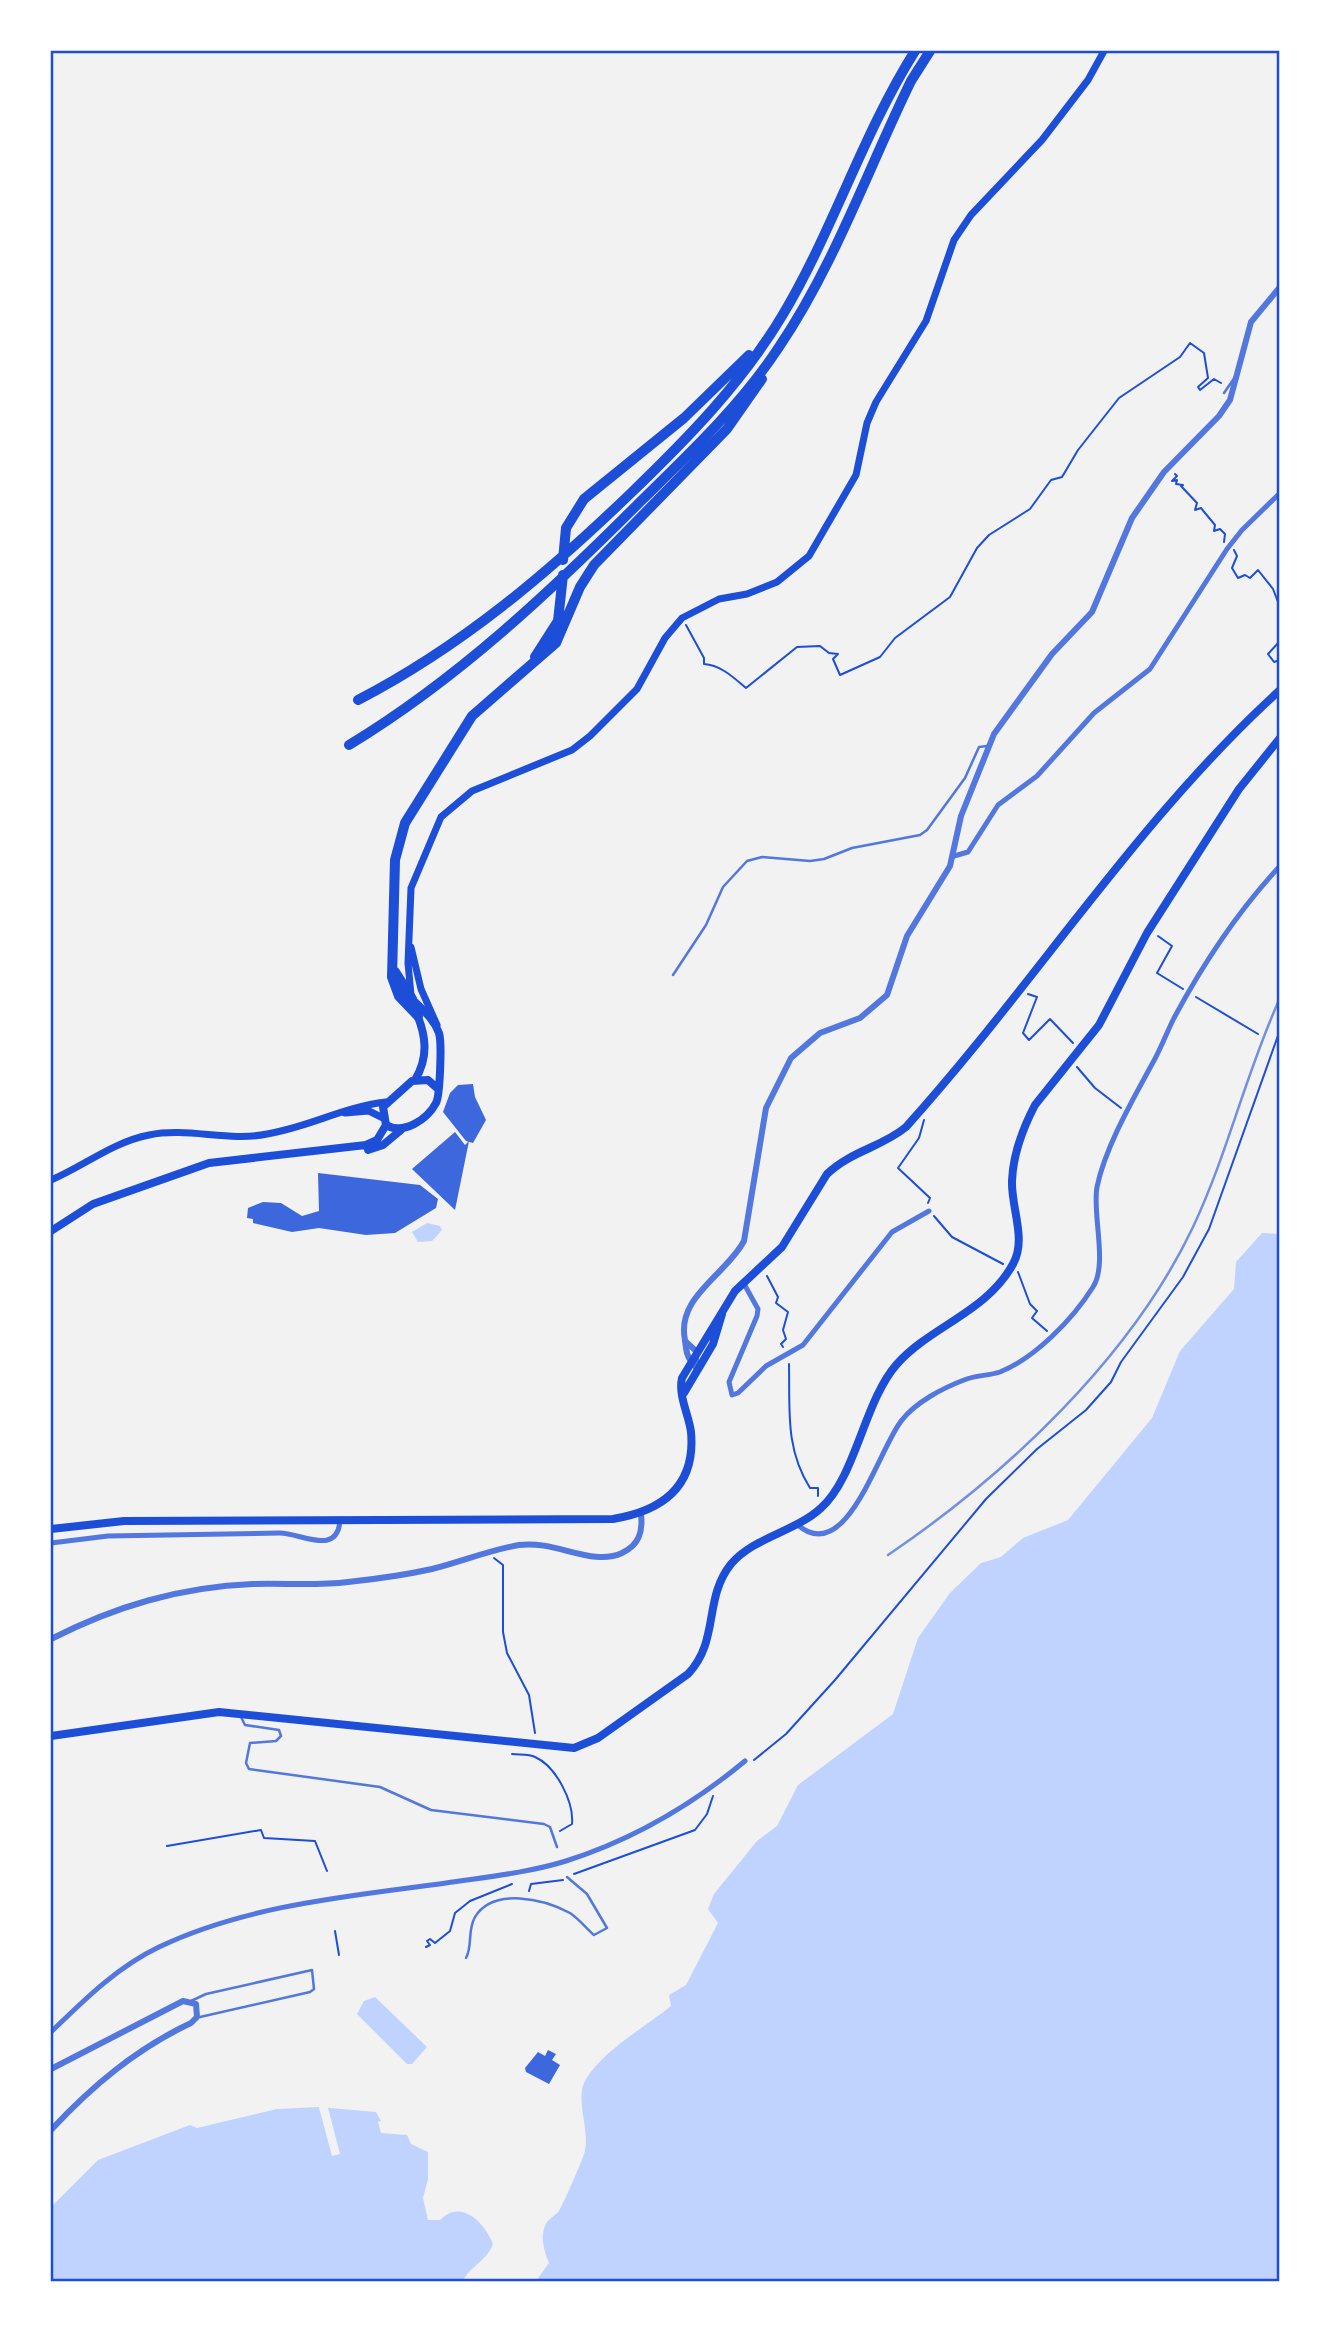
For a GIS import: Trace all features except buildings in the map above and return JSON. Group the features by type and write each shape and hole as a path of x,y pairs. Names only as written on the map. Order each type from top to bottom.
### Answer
{"highway":[{"path":"358,700 448,648 536,580 603,520 722,399 782,317 831,222 881,111 915,51"},
{"path":"418,1016 396,990 392,962 395,860 410,812 472,716 530,663 547,653 562,634 580,587 594,565 727,429 750,400 805,303 905,93 930,51"},
{"path":"530,663 558,621 564,534 578,507 720,385 782,317"},
{"path":"349,745 427,694 546,592 724,418 778,350"},
{"path":"392,962 401,984 412,999"}],"main road":[{"path":"51,1180 100,1154 149,1135 254,1137 340,1112 355,1105 386,1102 415,1080 425,1052 412,999 408,963 413,879 436,826 447,810 472,791 572,750 590,736 638,689 665,638 681,618 719,599 747,594 777,582 809,556 856,475 867,423 876,402 926,321 954,240 971,215 1042,140 1088,80 1104,51"},
{"path":"51,1529 81,1523 124,1521 613,1519 642,1514 663,1502 685,1474 691,1454 691,1431 682,1378 743,1282 782,1247 827,1174 847,1157 892,1137 906,1127 1161,811 1236,731 1280,690"},
{"path":"51,1736 198,1713 239,1713 557,1749 586,1745 694,1668 707,1646 713,1598 730,1566 749,1549 798,1525 823,1507 836,1488 873,1406 896,1365 977,1305 1008,1266 1018,1245 1012,1179 1018,1147 1035,1105 1088,1041 1148,930 1239,789 1280,738"},
{"path":"342,1149 353,1152 374,1148 408,1128 433,1107 438,1096 442,1049 438,1029 421,989 410,943"},
{"path":"412,999 438,1029"},
{"path":"415,1080 428,1080 437,1088"},
{"path":"51,1231 93,1204 209,1163 342,1149 372,1143 384,1121 386,1102"},
{"path":"340,1112 369,1111 401,1130"},
{"path":"683,1396 696,1370 698,1356"}],"street":[{"path":"698,1356 685,1341 684,1319 691,1302 735,1257 744,1241 766,1108 791,1058 820,1033 860,1018 887,995 907,936 954,856 961,816 988,747 1019,696 1052,654 1091,612 1132,518 1164,472 1219,416 1230,400 1251,322 1280,287"},
{"path":"954,856 968,852 998,805 1037,776 1094,713 1150,669 1227,549 1242,530 1280,493"},
{"path":"798,1525 806,1532 813,1533 837,1528 854,1509 901,1420 918,1405 967,1378 1001,1371 1027,1357 1095,1285 1099,1237 1097,1187 1127,1112 1196,980 1244,907 1280,866"},
{"path":"743,1282 758,1309 729,1382 732,1395 738,1393 766,1366 803,1345 892,1232 929,1211"},
{"path":"685,1341 698,1356"},
{"path":"51,1639 100,1614 186,1591 245,1585 350,1582 433,1569 492,1551 538,1544 604,1559 632,1546 640,1537 642,1514"},
{"path":"51,1543 108,1536 280,1533 290,1533 317,1543 331,1538 337,1531 340,1519"},
{"path":"51,2032 124,1968 157,1948 190,1934 263,1911 485,1878 565,1861 624,1839 748,1762"},
{"path":"51,2069 183,2001 191,2001 198,2008 197,2017 191,2023 138,2052 101,2080 51,2130"}],"lane":[{"path":"1224,393 1232,377 1238,377"},
{"path":"673,975 706,925 723,887 747,861 762,857 824,859 852,848 920,835 927,830 965,778 979,747 988,747"},
{"path":"239,1713 245,1726 279,1730 281,1736 276,1741 250,1743 246,1763 249,1769 380,1787 431,1810 544,1824 550,1827 558,1847"},
{"path":"466,1958 471,1950 468,1935 473,1920 489,1903 505,1898 559,1908 573,1916 594,1935 605,1931 607,1928 596,1906 567,1877"},
{"path":"191,2001 206,1994 312,1970 314,1989 310,1992 197,2017"}],"path":[{"path":"681,618 704,658 704,664 712,664 730,674 746,688 797,647 820,646 829,653 838,654 833,659 840,675 848,669 860,667 880,657 895,638 950,597 983,542 1030,509 1051,480 1062,477 1078,450 1119,398 1180,357 1190,343 1204,353 1208,377 1198,387 1200,390 1214,379 1221,381 1224,393"},
{"path":"1164,472 1170,478 1175,474 1177,476 1172,481 1181,483 1198,503 1195,510 1202,508 1215,525 1214,531 1220,529 1225,534 1223,547"},
{"path":"1230,551 1233,548 1237,556 1232,568 1238,578 1245,575 1250,578 1258,570 1273,589 1280,607"},
{"path":"1280,641 1268,654 1274,662 1280,660 1278,669 1280,668"},
{"path":"1018,991 1037,997 1023,1033 1029,1040 1050,1019 1078,1046 1083,1038 1088,1041"},
{"path":"748,1762 786,1734 835,1680 986,1499 1037,1449 1086,1410 1111,1382 1121,1362 1183,1277 1209,1228 1280,1030"},
{"path":"1072,1060 1095,1088 1127,1112"},
{"path":"924,1119 919,1138 898,1168 930,1198 929,1211 952,1237 1021,1275 1024,1292 1037,1311 1032,1318 1051,1334"},
{"path":"762,1266 778,1297 776,1303 788,1312 783,1330 786,1339 781,1344"},
{"path":"789,1365 790,1441 797,1467 810,1488 818,1488 823,1507"},
{"path":"492,1551 495,1561 503,1564 503,1632 507,1653 529,1695 535,1733 533,1736"},
{"path":"512,1754 536,1757 558,1778 573,1814 572,1824 553,1835"},
{"path":"580,1871 695,1830 714,1798 710,1788"},
{"path":"167,1846 261,1830 264,1838 315,1841 327,1871"},
{"path":"529,1891 531,1884 562,1881 567,1877"},
{"path":"426,1947 430,1945 427,1941 430,1938 435,1943 450,1931 455,1913 470,1901 512,1884"},
{"path":"335,1931 339,1955"}],"water":[{"path":"427,1223 440,1226 442,1230 432,1241 418,1242 412,1232"},
{"path":"1262,1233 1280,1234 1280,2281 536,2281 549,2263 543,2232 548,2221 559,2211 583,2157 586,2138 581,2097 586,2079 614,2049 671,2006 669,1995 686,1985 718,1923 708,1909 714,1894 757,1841 777,1826 798,1785 893,1714 918,1638 950,1593 981,1563 1001,1557 1023,1538 1068,1520 1152,1418 1180,1351 1234,1289 1236,1262"},
{"path":"375,1997 427,2047 412,2064 407,2064 357,2014 364,2001"},
{"path":"319,2107 376,2112 381,2121 378,2122 381,2133 407,2135 411,2144 428,2152 428,2179 423,2198 428,2220 440,2220 448,2214 464,2212 478,2221 493,2244 463,2281 51,2281 51,2207 98,2160 190,2125 197,2128 277,2109"}],"pier":[{"path":"318,2104 327,2104 340,2154 332,2156"}],"railway":[{"path":"888,1555 977,1488 1020,1451 1062,1410 1136,1322 1167,1275 1193,1227 1217,1170 1280,998"}]}
